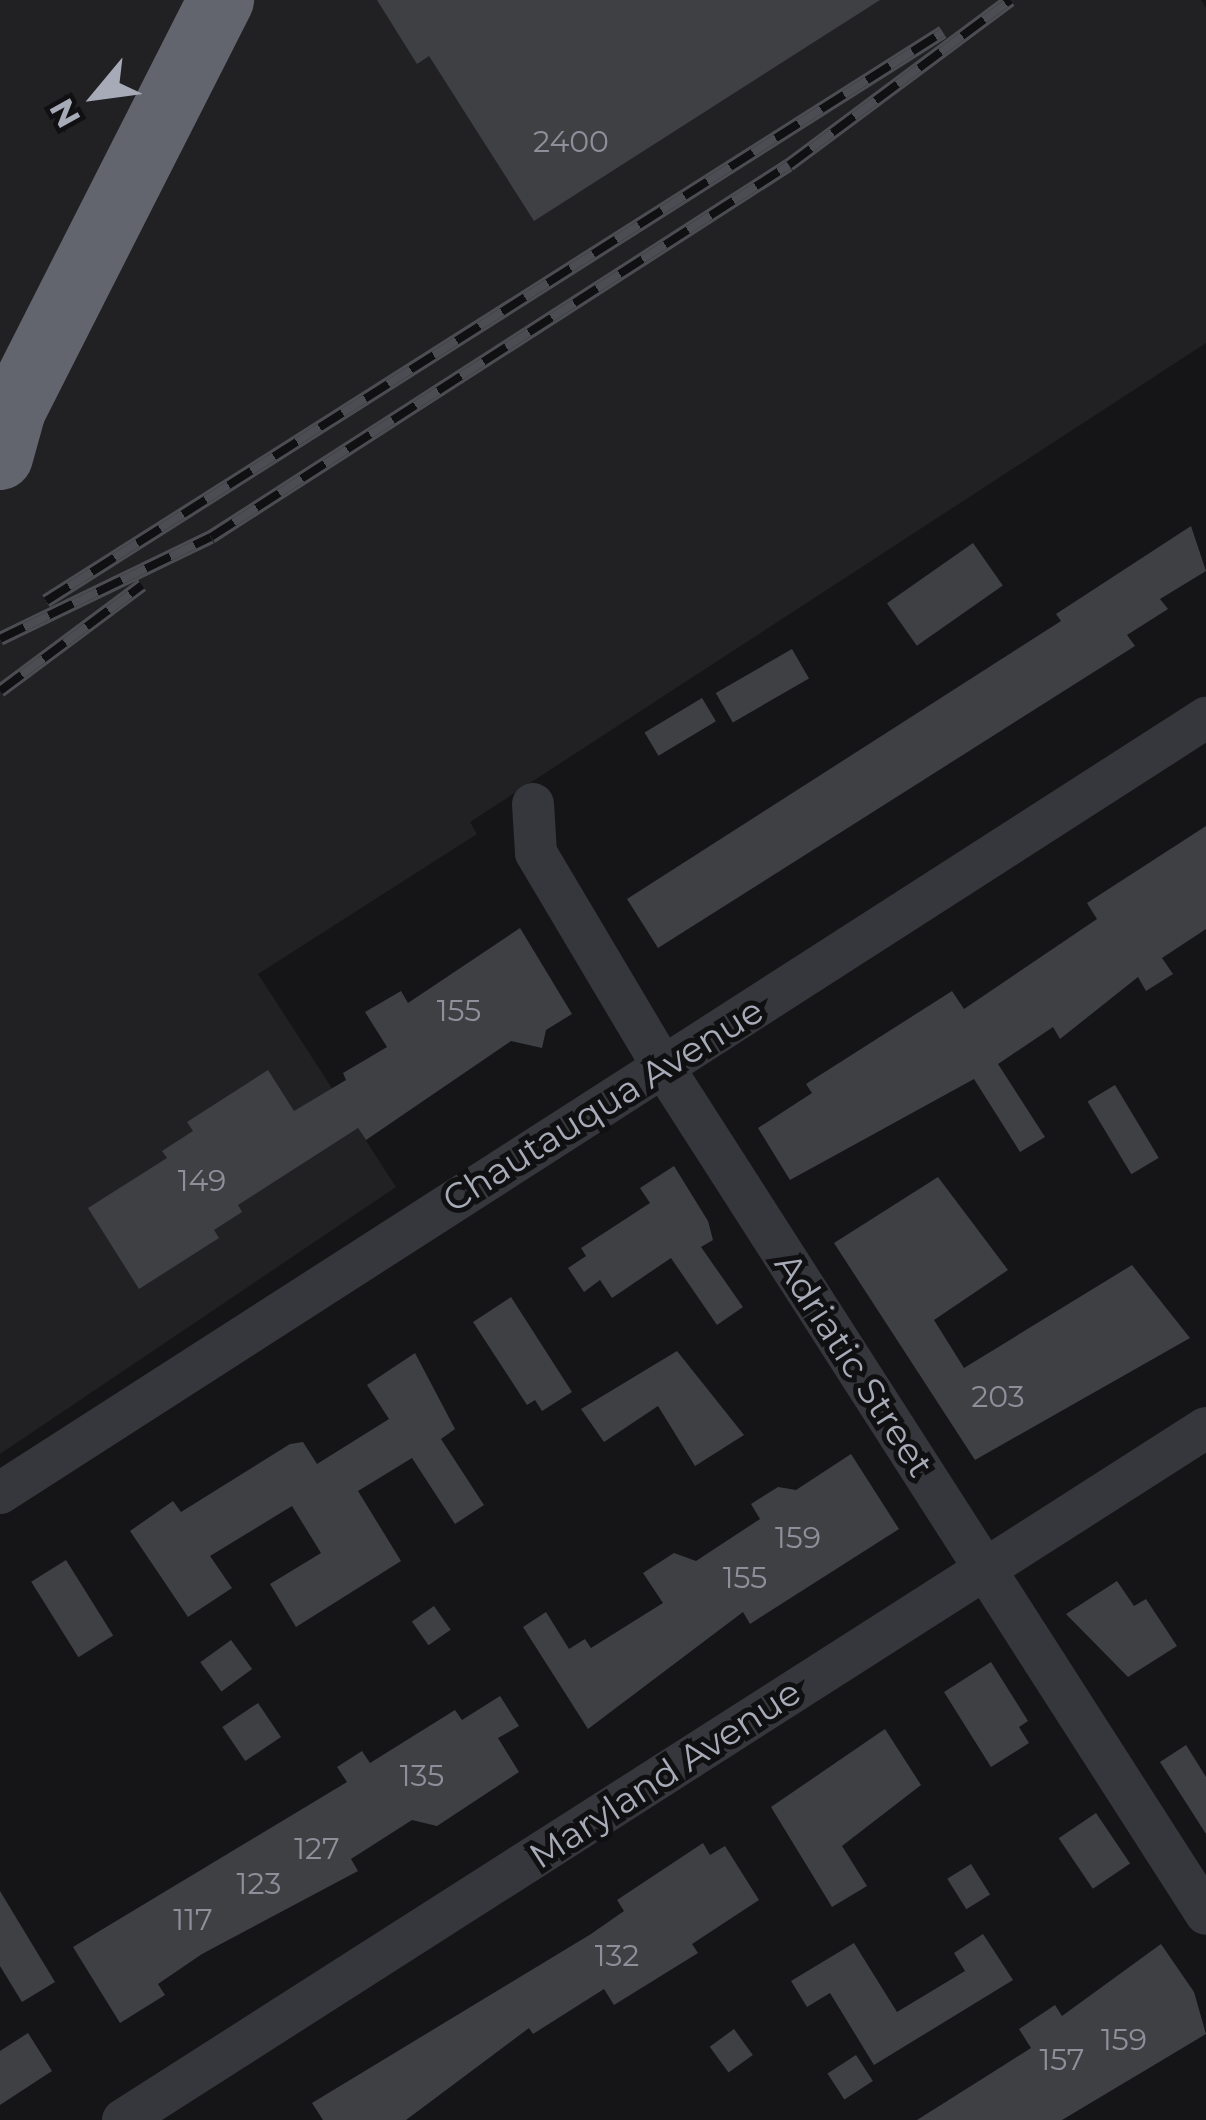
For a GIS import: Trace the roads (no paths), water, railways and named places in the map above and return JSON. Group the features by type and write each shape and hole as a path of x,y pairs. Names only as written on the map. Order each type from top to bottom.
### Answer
{"highway":[{"path":"0,457 14,410 98,259 221,0"},
{"path":"98,259 266,0"}],"street":[{"name":"Chautauqua Avenue","path":"0,1493 1206,718"},
{"name":"Adriatic Street","path":"533,804 536,854 662,1065 1206,1915"},
{"name":"Maryland Avenue","path":"123,2120 1206,1428"}],"railway":[{"path":"0,639 211,537 789,165 1010,0"},
{"path":"46,601 943,32"},
{"path":"0,691 142,585"}]}
